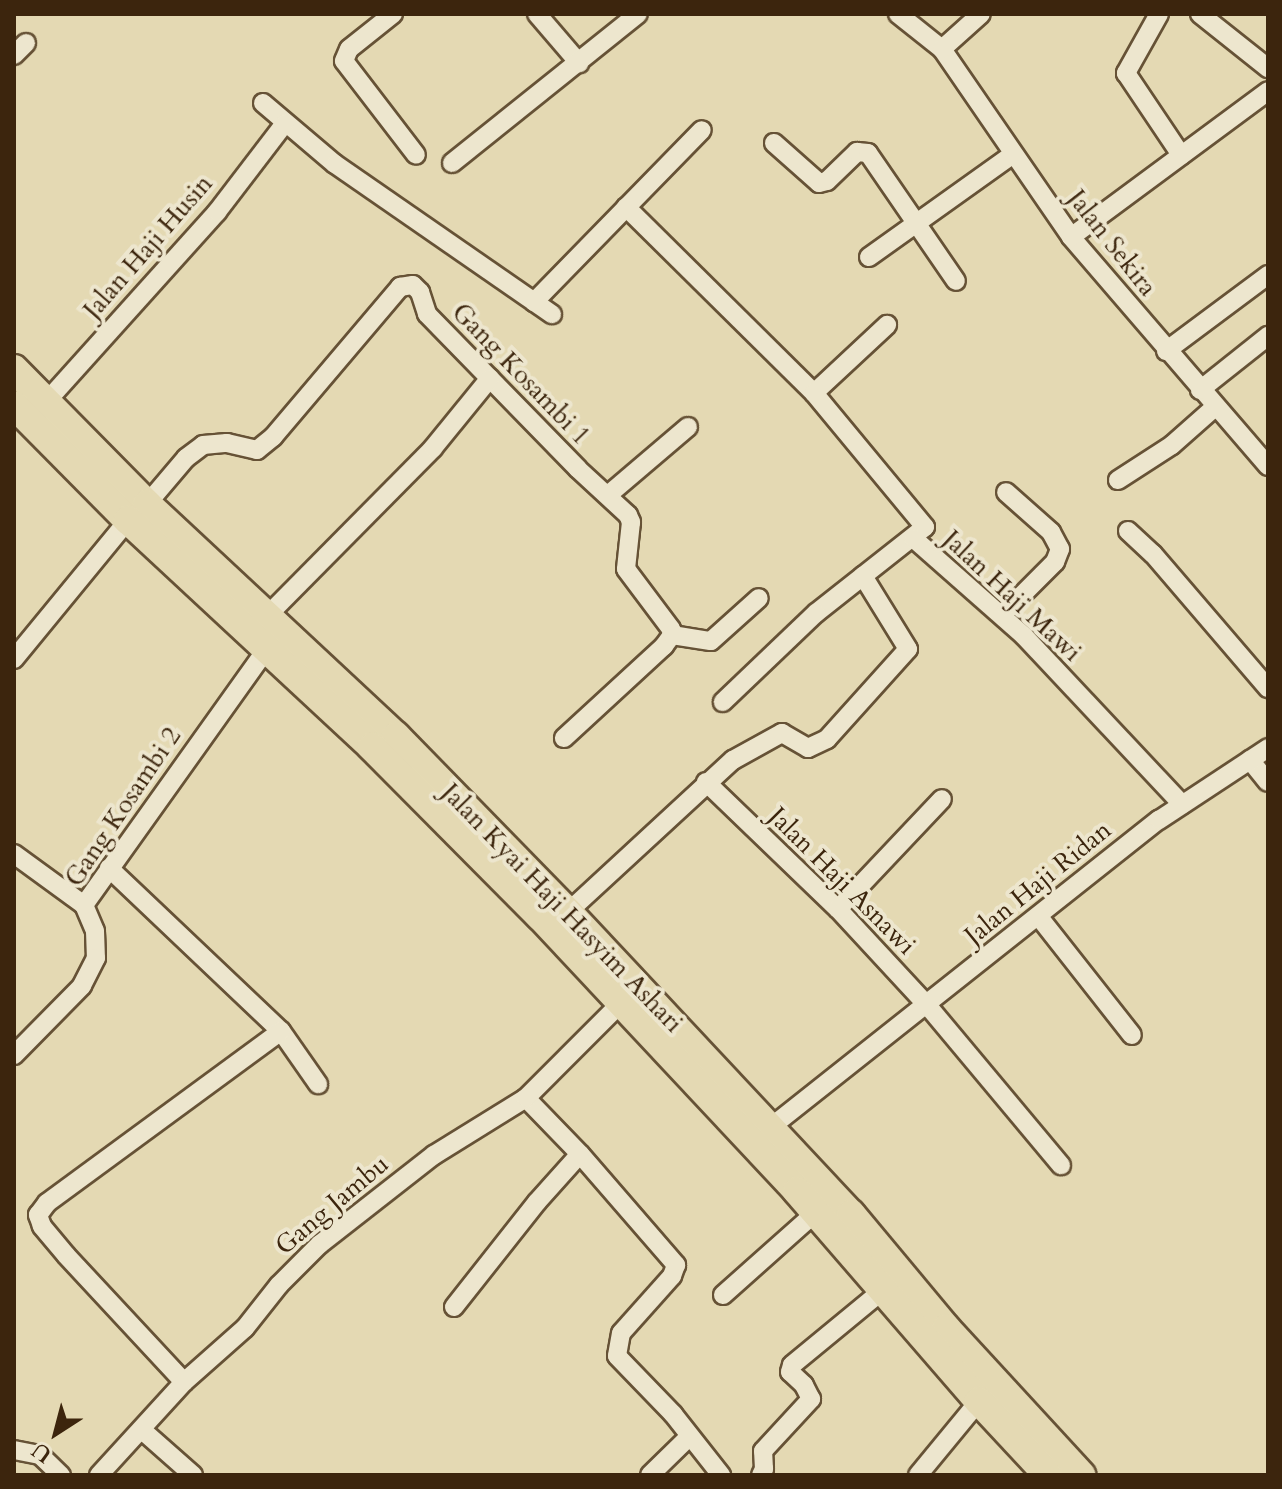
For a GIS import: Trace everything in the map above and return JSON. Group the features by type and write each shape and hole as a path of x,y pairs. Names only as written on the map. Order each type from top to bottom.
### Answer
{"main road":[{"name":"Jalan Kyai Haji Hasyim Ashari","path":"14,369 46,402 138,512"},
{"name":"Jalan Kyai Haji Hasyim Ashari","path":"14,405 272,632 396,736 771,1127 851,1214 946,1328 1081,1475"},
{"name":"Jalan Kyai Haji Hasyim Ashari","path":"272,632 372,747 622,1002 816,1212 979,1401 1048,1475"}],"street":[{"path":"393,14 349,49 344,61 416,155"},
{"path":"537,14 579,63"},
{"path":"452,163 638,14"},
{"name":"Jalan Sekira","path":"898,14 942,49 1071,237 1268,466"},
{"path":"942,49 981,14"},
{"path":"1159,14 1126,73 1181,155"},
{"path":"1200,14 1268,68"},
{"path":"1071,237 1268,91"},
{"path":"263,103 335,164 552,314"},
{"name":"Jalan Haji Husin","path":"46,402 217,212 285,123"},
{"path":"534,302 702,130"},
{"path":"774,143 819,183 827,181 857,152 864,151 918,222 956,281"},
{"path":"869,257 1012,155"},
{"path":"626,207 814,393 924,525 913,538"},
{"path":"1166,351 1268,275"},
{"name":"Gang Kosambi 1","path":"14,659 186,458 203,445 227,443 257,450 273,437 400,287 413,285 420,292 427,314 608,495 631,522 626,569 668,623 672,635"},
{"path":"814,393 887,325"},
{"path":"1200,390 1268,336"},
{"name":"Gang Kosambi 2","path":"14,1055 82,986 95,966 95,931 84,905 272,632 490,378"},
{"path":"1118,480 1172,445 1215,407"},
{"path":"608,495 688,427"},
{"path":"1002,615 1055,562 1060,549 1037,518 1006,492"},
{"path":"1128,531 1266,675"},
{"name":"Jalan Haji Mawi","path":"723,702 816,613 913,538 1002,615 1182,804"},
{"path":"568,912 733,760 765,745 778,735 786,735 804,747 819,744 908,649 863,576"},
{"path":"564,738 672,635 711,641 759,598"},
{"name":"Jalan Haji Ridan","path":"771,1127 1182,804 1268,748"},
{"path":"1250,760 1268,782"},
{"name":"Jalan Haji Asnawi","path":"706,782 838,909 927,1005 1061,1165"},
{"path":"838,909 942,799"},
{"path":"14,854 84,905"},
{"path":"109,868 281,1031 318,1084"},
{"path":"1039,917 1132,1035"},
{"name":"Gang Jambu","path":"99,1475 184,1382 245,1328 286,1276 320,1244 434,1155 526,1098 622,1002"},
{"path":"184,1382 66,1255 42,1226 38,1215 47,1203 281,1031"},
{"path":"526,1098 580,1154 676,1265 672,1276 621,1333 617,1356 673,1414 721,1475"},
{"path":"454,1307 580,1154"},
{"path":"723,1295 816,1212"},
{"path":"761,1475 764,1469 763,1451 811,1399 804,1385 790,1372 792,1365 883,1290"},
{"path":"918,1475 979,1401"},
{"path":"142,1430 193,1475"},
{"path":"650,1475 689,1437"},
{"path":"14,1450 40,1455 61,1475"}]}
